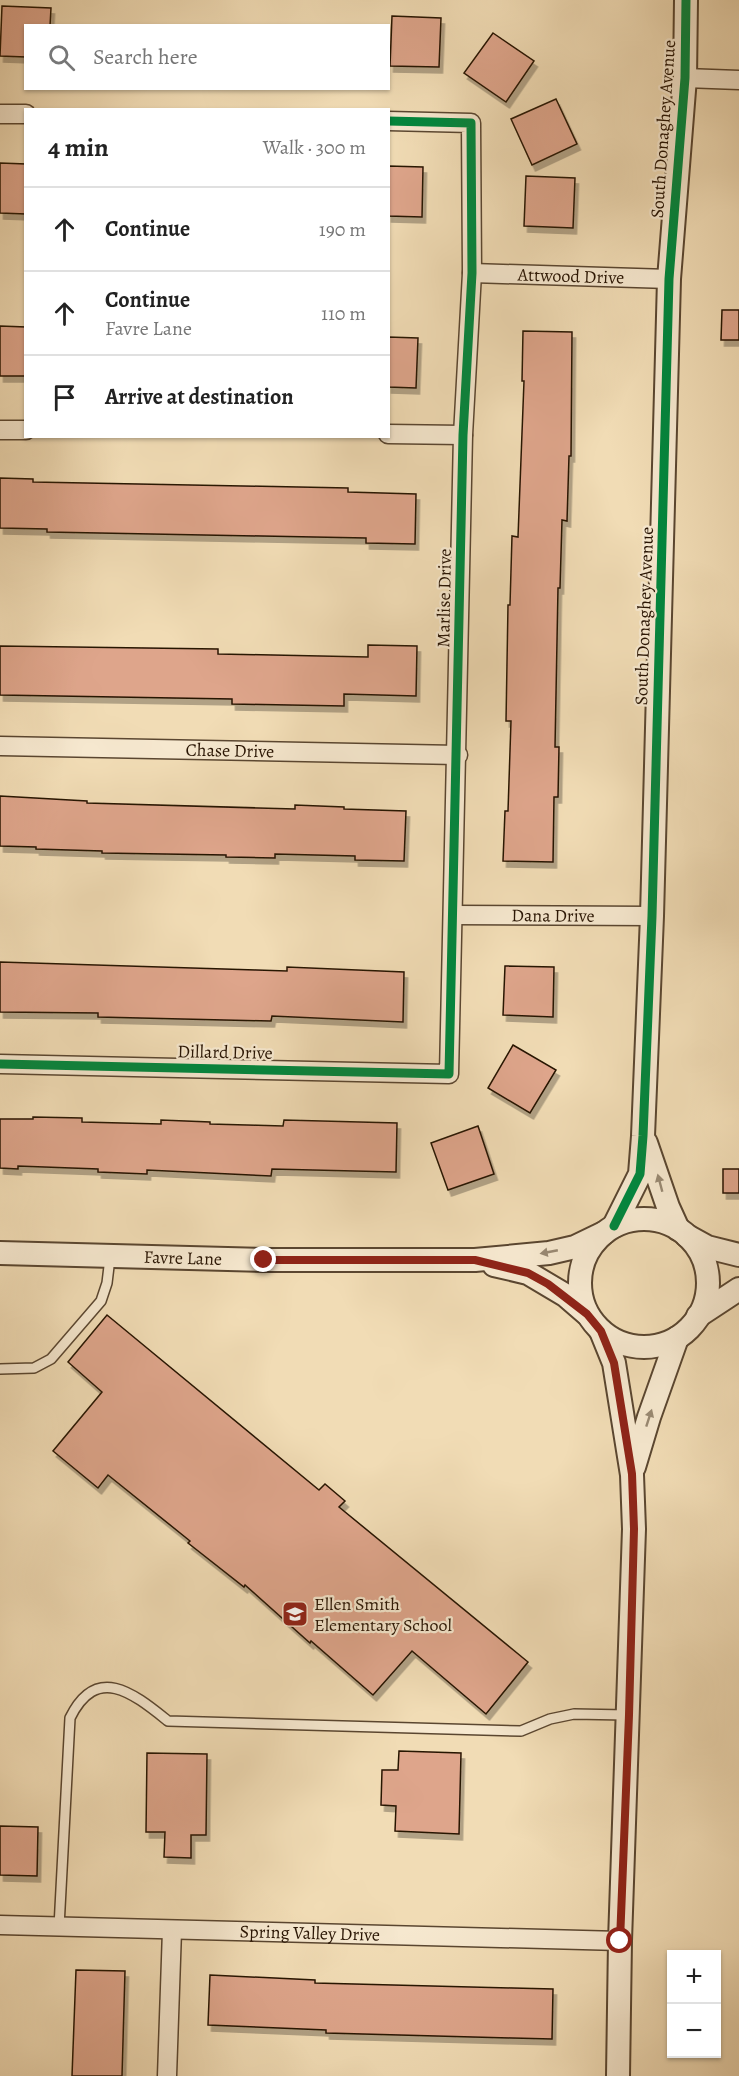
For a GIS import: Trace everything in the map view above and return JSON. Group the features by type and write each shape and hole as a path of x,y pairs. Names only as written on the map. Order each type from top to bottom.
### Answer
{"street":[{"name":"South Donaghey Avenue","path":"609,1229 640,1174 643,1136 652,916 669,279 685,78 686,0"},
{"path":"685,78 739,80"},
{"path":"0,114 24,114"},
{"name":"Marlise Drive","path":"390,121 471,123 472,273 464,435 449,1074"},
{"name":"Attwood Drive","path":"472,273 669,279"},
{"path":"0,430 24,430"},
{"path":"390,434 464,435"},
{"name":"Chase Drive","path":"0,746 458,755"},
{"name":"Dana Drive","path":"453,915 652,916"},
{"name":"Dillard Drive","path":"0,1064 449,1074"},
{"name":"South Donaghey Avenue","path":"643,1136 668,1207 682,1232"},
{"path":"618,2076 620,1941 634,1529 632,1474 614,1363 581,1298 579,1279 583,1261 591,1246 609,1229 635,1220 658,1221 707,1247 739,1255"},
{"name":"Favre Lane","path":"0,1253 264,1260 475,1260 575,1247 609,1229"},
{"path":"682,1232 697,1248 705,1264 708,1282 705,1300 698,1317"},
{"name":"Favre Lane","path":"475,1260 528,1273 565,1295 594,1323"},
{"path":"594,1323 618,1342 638,1347 658,1345 677,1338 698,1317 739,1289"},
{"path":"632,1474 677,1338"},
{"name":"Spring Valley Drive","path":"0,1925 620,1941"},
{"path":"167,2076 172,1930"}],"lane":[{"path":"0,1369 34,1368 51,1359 101,1301 107,1283 110,1256"},
{"path":"59,1927 70,1718 78,1702 91,1690 112,1687 128,1693 168,1721 521,1731 550,1719 574,1714 629,1715"}],"building":[{"path":"2,6 51,8 50,24 24,24 24,57 0,56"},
{"path":"392,16 441,18 439,67 390,66"},
{"path":"493,33 534,61 506,102 464,73"},
{"path":"556,99 577,144 532,165 511,119"},
{"path":"0,163 24,164 24,214 0,213"},
{"path":"390,166 423,167 422,217 390,216"},
{"path":"526,176 575,178 573,228 524,226"},
{"path":"722,310 739,310 739,340 721,340"},
{"path":"0,326 24,327 24,376 0,376"},
{"path":"523,331 572,332 571,456 569,456 567,521 562,520 560,588 558,588 555,747 559,747 558,797 554,797 553,862 503,861 505,811 508,811 511,721 506,721 508,605 510,605 512,536 518,537 524,381 522,381"},
{"path":"390,337 418,338 416,388 390,387"},
{"path":"0,478 33,479 33,482 348,488 348,492 416,494 415,544 366,543 366,538 47,532 47,529 0,528"},
{"path":"368,645 417,646 416,696 344,694 344,706 232,704 232,699 0,695 0,646 218,649 218,654 368,657"},
{"path":"0,796 87,801 87,803 295,809 295,805 406,811 404,861 355,860 355,856 275,854 275,858 102,853 102,851 0,846"},
{"path":"0,962 287,971 287,967 404,972 403,1022 272,1016 271,1021 98,1017 98,1013 0,1012"},
{"path":"505,966 554,967 553,1017 503,1015"},
{"path":"513,1045 556,1070 530,1113 488,1088"},
{"path":"33,1117 82,1118 82,1122 161,1124 161,1120 283,1126 284,1120 397,1123 396,1172 272,1169 271,1176 147,1170 147,1174 98,1172 98,1169 18,1166 18,1169 0,1168 0,1119 33,1119"},
{"path":"478,1126 494,1174 448,1190 431,1143"},
{"path":"723,1169 739,1169 739,1193 723,1193"},
{"path":"107,1315 319,1490 325,1484 345,1501 339,1507 528,1662 486,1714 412,1651 373,1695 245,1585 244,1587 188,1543 190,1541 108,1475 98,1488 53,1451 102,1392 68,1362"},
{"path":"399,1751 461,1753 459,1834 395,1831 396,1806 381,1805 382,1770 398,1770"},
{"path":"147,1753 207,1754 206,1835 191,1835 191,1858 164,1857 165,1832 146,1832"},
{"path":"0,1826 38,1827 37,1876 0,1875"},
{"path":"76,1970 125,1971 122,2076 72,2076"},
{"path":"210,1975 315,1980 315,1983 553,1989 552,2039 326,2033 326,2030 208,2025"}],"cycle path":[{"path":"614,1226 640,1174 643,1136 652,916 669,279 685,78 686,0"},
{"path":"0,1064 449,1074 463,435 472,273 471,123 390,121"}],"place":[{"name":"Ellen Smith Elementary School","path":"295,1614"}],"route":[{"path":"264,1260 475,1260 528,1273 548,1284 587,1314 601,1331 614,1363 632,1474 634,1529 620,1941"}]}
